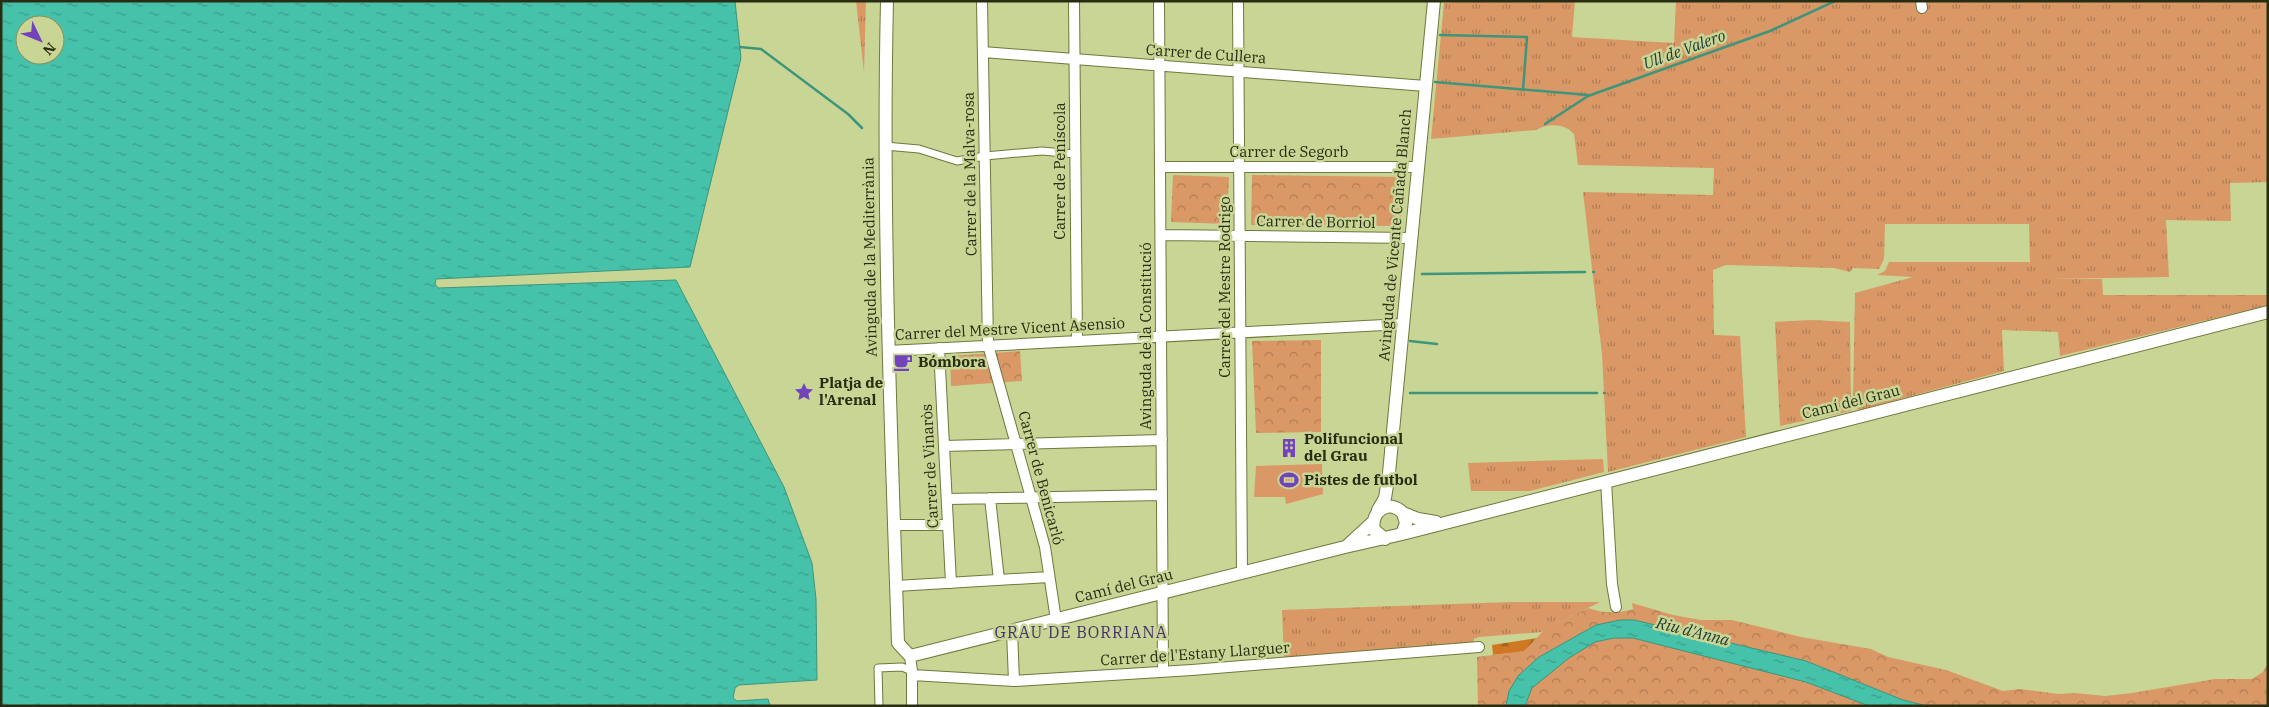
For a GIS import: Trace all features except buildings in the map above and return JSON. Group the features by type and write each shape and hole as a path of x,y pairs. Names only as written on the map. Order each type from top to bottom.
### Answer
{"street":[{"name":"Avinguda de la Mediterrània","path":"887,1 884,146 888,351 898,643 910,656"},
{"name":"Carrer de la Malva-rosa","path":"982,1 988,345"},
{"name":"Carrer de Peníscola","path":"1074,1 1076,341"},
{"name":"Avinguda de la Constitució","path":"1159,1 1163,671"},
{"name":"Carrer del Mestre Rodrigo","path":"1238,1 1242,573"},
{"name":"Avinguda de Vicente Cañada Blanch","path":"1378,510 1385,498 1389,473 1434,1"},
{"name":"Carrer de Cullera","path":"983,52 1426,86"},
{"path":"884,146 919,148 957,161 985,156 1042,151 1075,154"},
{"name":"Carrer de Segorb","path":"1160,167 1418,167"},
{"name":"Carrer de Borriol","path":"1161,235 1411,238"},
{"name":"Camí del Grau","path":"1402,534 1441,522 2268,312"},
{"name":"Carrer del Mestre Vicent Asensio","path":"888,351 1403,324"},
{"name":"Carrer de Benicarló","path":"988,345 1045,547 1056,620"},
{"name":"Carrer de Vinaròs","path":"939,348 951,583"},
{"path":"944,446 1162,440"},
{"name":"Avinguda de Vicente Cañada Blanch","path":"1389,473 1401,511"},
{"path":"1606,481 1612,584 1616,607"},
{"path":"947,499 1162,495"},
{"path":"990,498 999,580"},
{"path":"1385,506 1392,506 1401,511 1406,523 1402,534 1385,539 1374,530 1372,523 1378,510 1385,506"},
{"name":"Camí del Grau","path":"1401,511 1418,519 1441,522"},
{"name":"Camí del Grau","path":"1345,547 1372,523"},
{"path":"894,525 948,525"},
{"name":"Camí del Grau","path":"910,656 1345,547 1385,539"},
{"path":"896,586 1049,577"},
{"path":"1012,631 1014,681"},
{"name":"Carrer de l'Estany Llarguer","path":"912,673 1014,681 1479,646"},
{"path":"910,656 912,706"},
{"path":"879,706 878,668 902,667 912,673"}],"green space":[{"path":"856,1 866,1 864,72"},
{"path":"1472,1 1575,1 1572,37 1674,43 1676,1 1919,1 1919,12 1925,11 1924,1 2268,1 2268,182 2230,183 2231,221 2166,220 2169,277 2049,279 2102,279 2103,295 2268,295 2268,305 2060,356 2058,332 2002,330 2004,371 1859,410 1855,407 1853,397 1855,293 1913,277 1877,275 1885,271 1889,262 2029,262 2030,264 2029,224 1885,224 1884,259 1879,269 1853,268 1850,272 1834,268 1726,265 1713,270 1714,335 1740,336 1746,437 1608,472 1602,354 1583,192 1713,195 1714,168 1578,165 1574,134 1566,128 1556,125 1545,126 1536,130 1431,139 1444,3"},
{"path":"1173,175 1229,177 1227,224 1171,222"},
{"path":"1252,175 1405,177 1400,226 1251,225"},
{"path":"1811,320 1850,322 1851,411 1780,426 1775,322"},
{"path":"1321,340 1321,432 1256,433 1252,341"},
{"path":"1020,351 1022,381 951,386 950,356"},
{"path":"1603,459 1604,472 1530,491 1471,491 1468,463"},
{"name":"Pistes de futbol","path":"1322,464 1323,494 1286,504 1285,497 1254,497 1256,466"},
{"path":"1511,602 1600,602 1542,632 1479,637 1474,639 1472,645 1284,659 1282,610"},
{"path":"1632,603 1673,615 1701,620 1732,620 1801,637 1871,649 1888,657 1946,670 2003,691 2020,689 2058,694 2075,693 2105,696 2215,679 2252,679 2263,672 2268,663 2268,706 1478,706 1477,657 1524,651 1546,628 1588,608 1604,612 1621,612 1633,609"},
{"path":"1544,637 1485,683 1510,653 1493,655 1492,645"}],"water":[{"path":"1,1 735,1 741,58 690,267 436,279 435,284 438,288 676,280 784,487 812,563 816,599 817,680 739,685 735,688 733,698 737,701 768,699 770,706 1,706"},
{"path":"1620,620 1634,620 1806,661 1903,700 1927,706 1869,706 1806,682 1633,638 1614,638 1595,642 1569,658 1532,688 1525,706 1506,706 1509,691 1518,676 1539,657 1596,625"}],"waterway":[{"name":"Ull de Valero","path":"1545,124 1588,96 1770,31 1835,1"},
{"path":"1440,35 1527,37 1523,90"},
{"path":"740,47 761,49 848,114 862,128"},
{"path":"1435,82 1588,95"},
{"path":"1422,274 1585,272"},
{"path":"1410,341 1437,344"},
{"path":"1410,393 1597,393"}],"place":[{"name":"Bómbora","path":"903,362"},
{"name":"Platja de l'Arenal","path":"804,392"},
{"name":"Polifuncional del Grau","path":"1289,448"},
{"name":"Pistes de futbol","path":"1289,480"}],"district":[{"name":"GRAU DE BORRIANA","path":"1081,632"}],"water label":[{"name":"Riu d'Anna","path":"1693,631"}]}
